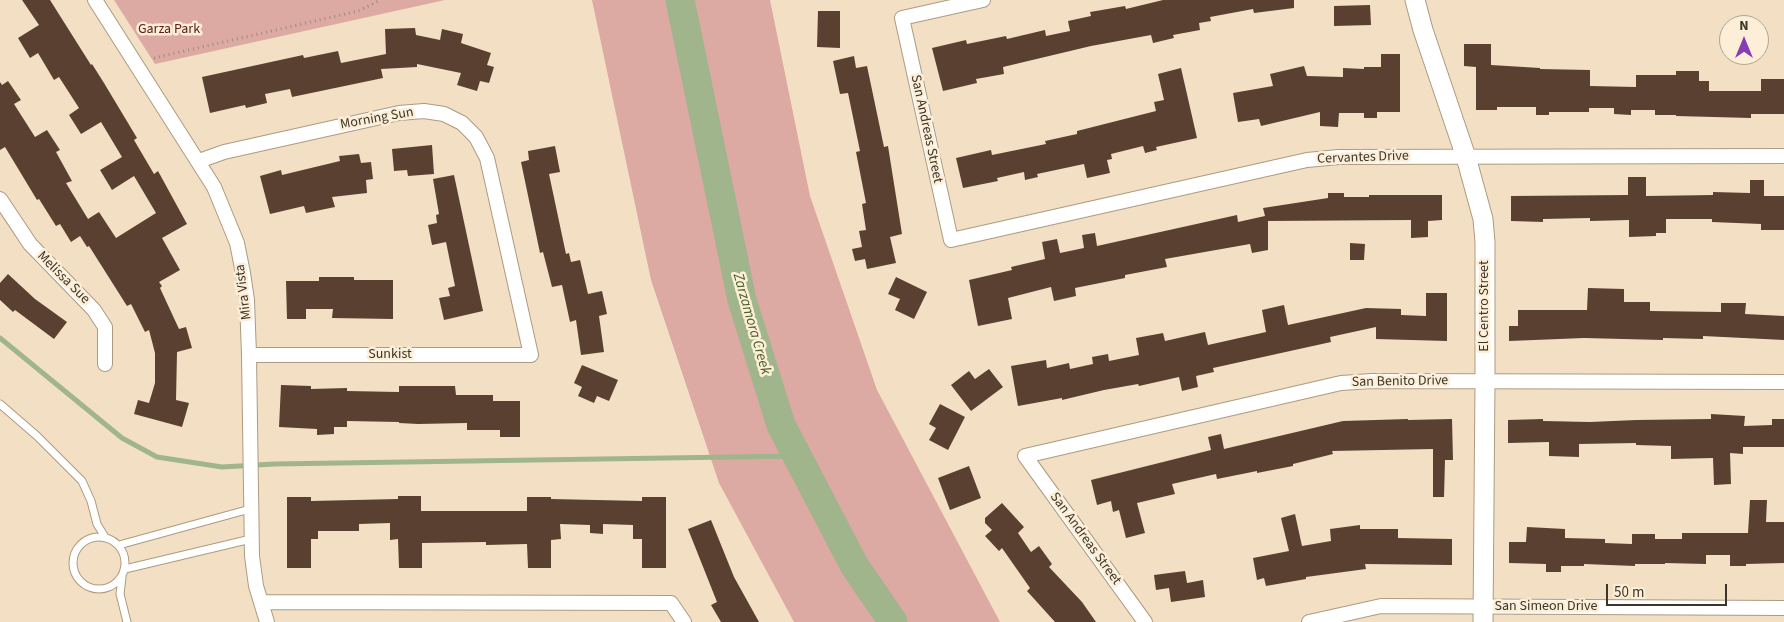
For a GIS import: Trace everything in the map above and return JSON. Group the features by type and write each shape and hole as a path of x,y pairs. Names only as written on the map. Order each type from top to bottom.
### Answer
{"street":[{"name":"Mira Vista","path":"95,0 214,186 236,243 247,300 252,556 267,622"},
{"name":"San Andreas Street","path":"951,240 902,18 983,0"},
{"name":"El Centro Street","path":"1415,0 1423,30 1466,157 1483,219 1485,242 1483,615"},
{"name":"Morning Sun","path":"199,161 224,152 399,113 424,111 444,114 462,123 476,137 487,158 531,355"},
{"name":"Cervantes Drive","path":"951,240 1308,160 1339,156 1784,156"},
{"name":"Melissa Sue","path":"0,199 30,244 94,310 104,328 105,364"},
{"name":"Sunkist","path":"249,355 531,355"},
{"name":"San Benito Drive","path":"1025,456 1341,383 1372,381 1784,382"},
{"name":"San Andreas Street","path":"1025,456 1145,622"},
{"path":"261,602 671,604 684,622"},
{"name":"San Simeon Drive","path":"1310,622 1382,606 1483,615 1784,608"}],"lane":[{"path":"0,404 37,436 82,481 91,501 97,524 105,537"},
{"path":"119,545 250,509"},
{"path":"122,577 109,587 92,588 84,584 77,578 73,570 72,560 80,544 96,536 105,537 119,545 124,552 125,569 120,594 127,622"},
{"path":"125,569 251,539"}],"path":[{"path":"154,58 358,11 381,0"}],"green space":[{"name":"Garza Park","path":"114,0 445,0 155,64"},
{"path":"592,0 770,0 810,196 877,390 1000,622 794,622 719,483 651,280"}],"building":[{"path":"22,0 50,0 137,138 134,140 154,174 158,171 187,224 162,238 180,270 159,282 179,329 186,327 192,348 177,352 176,400 189,403 182,427 134,414 138,400 149,403 155,383 155,353 149,330 145,332 131,304 127,306 89,246 87,247 80,236 71,242 60,224 56,226 39,199 37,200 5,147 0,150 0,82 2,85 8,81 21,100 14,104 35,137 47,130 60,150 56,152 72,181 66,183 88,219 99,212 116,238 156,213 134,176 112,190 100,170 122,157 101,122 81,134 69,115 79,108 59,77 54,80 38,53 30,58 18,38 39,25"},
{"path":"1163,0 1294,0 1294,8 1254,13 1253,9 1210,17 1211,21 1199,23 1200,30 1173,35 1174,38 1153,43 1151,35 1091,46 1003,67 1004,74 976,79 977,83 943,91 932,48 966,40 967,44 1006,36 1007,39 1045,30 1046,36 1070,31 1068,21 1091,16 1090,12 1125,6 1126,9"},
{"path":"1370,5 1371,25 1334,26 1334,6"},
{"path":"818,11 840,11 840,48 817,47"},
{"path":"415,28 416,35 440,40 442,29 463,34 461,43 491,53 487,65 494,67 489,83 480,81 477,91 457,85 461,73 417,64 417,67 381,69 383,78 292,97 290,89 265,94 267,103 246,108 245,105 210,113 202,77 303,55 304,58 338,51 341,63 386,54 385,29"},
{"path":"1464,44 1491,44 1491,65 1540,69 1590,70 1590,86 1636,87 1636,75 1676,75 1676,71 1699,71 1699,81 1709,81 1709,91 1761,91 1761,79 1784,79 1784,114 1751,114 1751,118 1655,115 1655,110 1631,110 1631,115 1614,114 1614,108 1589,108 1589,112 1549,112 1549,115 1536,115 1536,107 1497,107 1497,110 1476,110 1476,67 1464,66"},
{"path":"1381,54 1400,54 1400,112 1377,112 1377,118 1364,118 1364,113 1339,113 1338,127 1320,126 1320,112 1261,126 1259,119 1238,122 1233,93 1273,86 1270,74 1304,66 1307,76 1343,77 1343,68 1364,69 1364,67 1381,67"},
{"path":"854,56 856,68 867,66 884,147 888,146 902,234 890,237 896,263 867,269 865,259 855,261 852,249 862,247 859,231 866,230 862,204 866,203 856,152 860,151 848,93 840,94 833,61"},
{"path":"1181,68 1197,138 1156,147 1157,150 1145,153 1143,146 1111,154 1112,159 1107,160 1110,173 1087,178 1084,164 1037,174 1038,177 1025,180 1024,172 997,178 998,181 963,188 956,158 991,150 992,155 1046,144 1045,141 1077,134 1077,131 1156,111 1154,102 1164,100 1158,74"},
{"path":"432,145 434,174 408,176 407,170 394,171 392,149"},
{"path":"555,146 560,172 549,174 566,254 569,253 571,262 580,260 588,294 602,291 607,314 599,316 604,352 581,355 576,320 570,322 562,285 552,287 543,252 540,253 521,162 529,160 528,151"},
{"path":"359,154 361,163 371,162 373,179 366,180 367,193 332,197 335,207 306,213 304,206 270,214 260,176 281,170 282,175 340,161 339,156"},
{"path":"454,175 483,311 444,320 439,298 450,296 448,288 455,286 446,242 432,245 428,225 437,223 436,215 439,214 433,179"},
{"path":"1628,177 1646,177 1646,196 1713,195 1713,192 1750,193 1750,180 1764,180 1764,196 1784,196 1784,230 1761,230 1761,224 1712,222 1712,219 1666,219 1666,233 1656,233 1656,236 1629,237 1629,220 1590,221 1590,218 1543,219 1543,222 1511,221 1511,196 1628,195"},
{"path":"1328,193 1344,193 1344,197 1442,195 1442,220 1428,221 1428,237 1411,238 1411,220 1268,221 1268,250 1252,253 1250,244 1165,259 1167,267 1125,275 1125,278 1075,288 1076,296 1054,301 1051,287 1008,298 1012,319 978,326 969,280 1012,270 1011,267 1045,259 1042,242 1057,239 1060,253 1084,248 1082,235 1095,233 1097,246 1237,215 1238,222 1265,216 1263,208 1328,198"},
{"path":"1350,243 1365,244 1364,260 1350,260"},
{"path":"8,274 35,299 67,322 54,339 15,310 13,312 0,300 0,283"},
{"path":"319,277 354,277 354,280 393,280 393,319 332,318 333,309 306,309 306,319 287,319 286,281 319,281"},
{"path":"896,277 927,292 914,319 895,310 900,299 888,294"},
{"path":"1588,288 1624,289 1624,302 1650,302 1650,311 1721,312 1721,303 1746,303 1745,314 1784,316 1784,340 1703,336 1703,339 1584,338 1509,341 1509,326 1518,326 1518,310 1587,310"},
{"path":"1426,293 1447,293 1447,341 1376,339 1376,327 1330,337 1331,342 1213,368 1214,372 1196,376 1198,387 1182,391 1179,377 1139,386 1138,384 1104,390 1062,400 1062,398 1018,406 1011,366 1046,360 1047,368 1069,363 1070,369 1093,364 1092,357 1108,354 1109,361 1139,355 1136,338 1163,333 1165,341 1205,332 1208,345 1266,332 1262,310 1284,305 1288,325 1366,308 1401,309 1401,315 1426,316"},
{"path":"582,365 618,380 609,401 597,396 594,403 578,396 582,387 574,383"},
{"path":"989,369 1003,387 971,411 951,385 969,371 975,379"},
{"path":"281,385 311,386 311,389 347,388 347,391 399,392 399,386 455,386 456,395 493,395 493,401 520,401 520,437 500,437 500,430 467,430 467,423 418,424 347,421 347,427 334,427 334,434 317,435 317,429 279,427"},
{"path":"940,404 965,417 948,450 929,440 936,428 929,424"},
{"path":"1711,414 1745,416 1744,426 1772,425 1772,419 1784,419 1784,447 1743,447 1743,454 1730,453 1731,484 1714,485 1713,458 1671,459 1671,446 1636,445 1636,443 1579,444 1579,457 1549,456 1549,442 1508,443 1508,420 1543,419 1543,421 1590,422 1711,419"},
{"path":"1452,419 1453,460 1445,460 1444,497 1433,497 1433,449 1332,451 1333,454 1293,464 1293,466 1217,479 1216,474 1172,484 1175,494 1137,503 1145,533 1126,538 1119,510 1113,512 1111,501 1097,505 1091,480 1211,450 1208,437 1221,434 1224,449 1343,421"},
{"path":"969,466 981,498 950,510 938,478"},
{"path":"398,496 421,496 421,511 527,511 527,497 642,501 642,497 666,497 666,568 642,568 642,539 633,539 633,525 603,524 603,534 590,533 590,525 560,524 561,539 551,540 551,568 528,568 527,544 486,545 486,542 422,543 422,568 399,568 398,539 390,540 390,523 359,524 359,531 318,531 318,539 311,539 311,568 287,568 287,497 311,497 311,501 398,499"},
{"path":"1750,500 1767,500 1766,522 1784,522 1784,563 1730,566 1730,555 1706,555 1706,564 1665,563 1635,564 1635,566 1584,564 1584,566 1561,566 1561,572 1546,572 1546,564 1509,563 1509,542 1526,542 1527,527 1565,529 1565,538 1605,539 1605,543 1632,544 1632,534 1655,534 1655,539 1682,539 1682,533 1748,533"},
{"path":"1002,503 1024,527 1018,533 1031,552 1039,546 1052,564 1049,567 1082,602 1096,622 1055,622 1027,591 1030,588 1002,548 999,551 985,536 992,530 985,523 985,518"},
{"path":"1295,514 1302,546 1331,541 1330,529 1360,525 1360,529 1398,529 1398,538 1452,539 1452,565 1365,564 1366,569 1306,577 1306,579 1266,586 1264,578 1257,580 1253,558 1289,551 1281,518"},
{"path":"711,520 734,577 759,622 721,622 711,605 717,602 688,529"},
{"path":"1185,571 1187,583 1203,580 1205,597 1171,602 1169,588 1156,590 1154,575"}],"waterway":[{"name":"Zarzamora Creek","path":"680,0 742,300 781,425 854,565 893,622"},
{"path":"0,338 122,438 157,457 222,467 274,464 797,456"}]}
